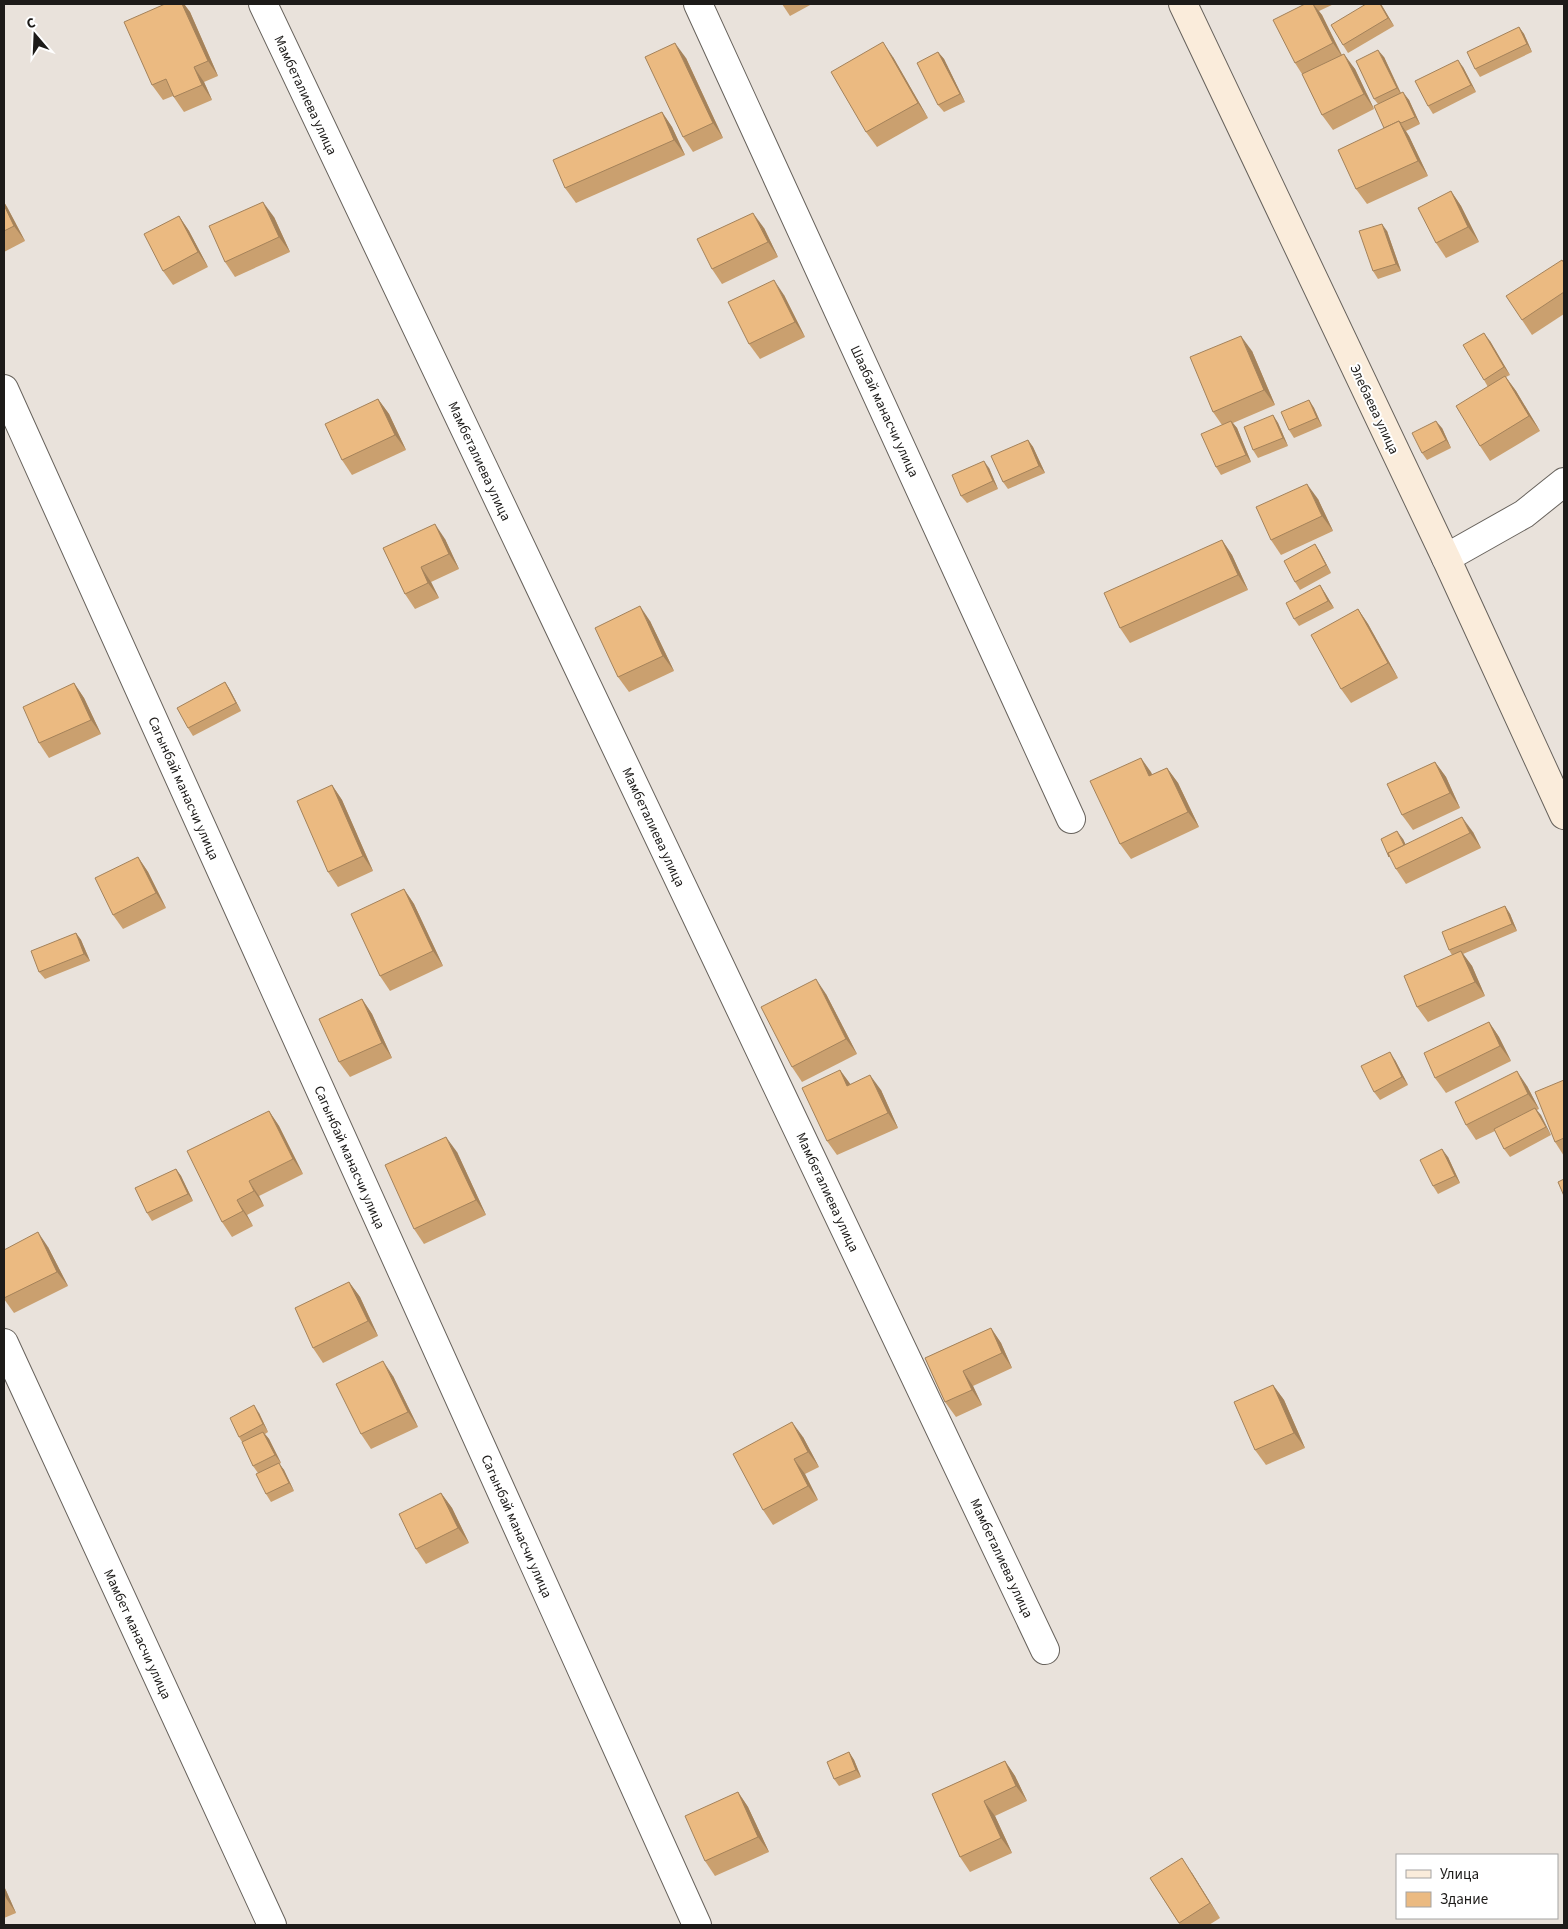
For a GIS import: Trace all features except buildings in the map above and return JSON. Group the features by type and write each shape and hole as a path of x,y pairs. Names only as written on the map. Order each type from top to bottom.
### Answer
{"street":[{"name":"Мамбеталиева улица","path":"263,4 1045,1650"},
{"name":"Шаабай манасчи улица","path":"698,4 1071,819"},
{"name":"Элебаева улица","path":"1183,4 1446,558 1564,815"},
{"name":"Сагынбай манасчи улица","path":"4,389 697,1925"},
{"path":"1446,558 1524,514 1564,482"},
{"name":"Мамбет манасчи улица","path":"4,1343 272,1925"}]}
